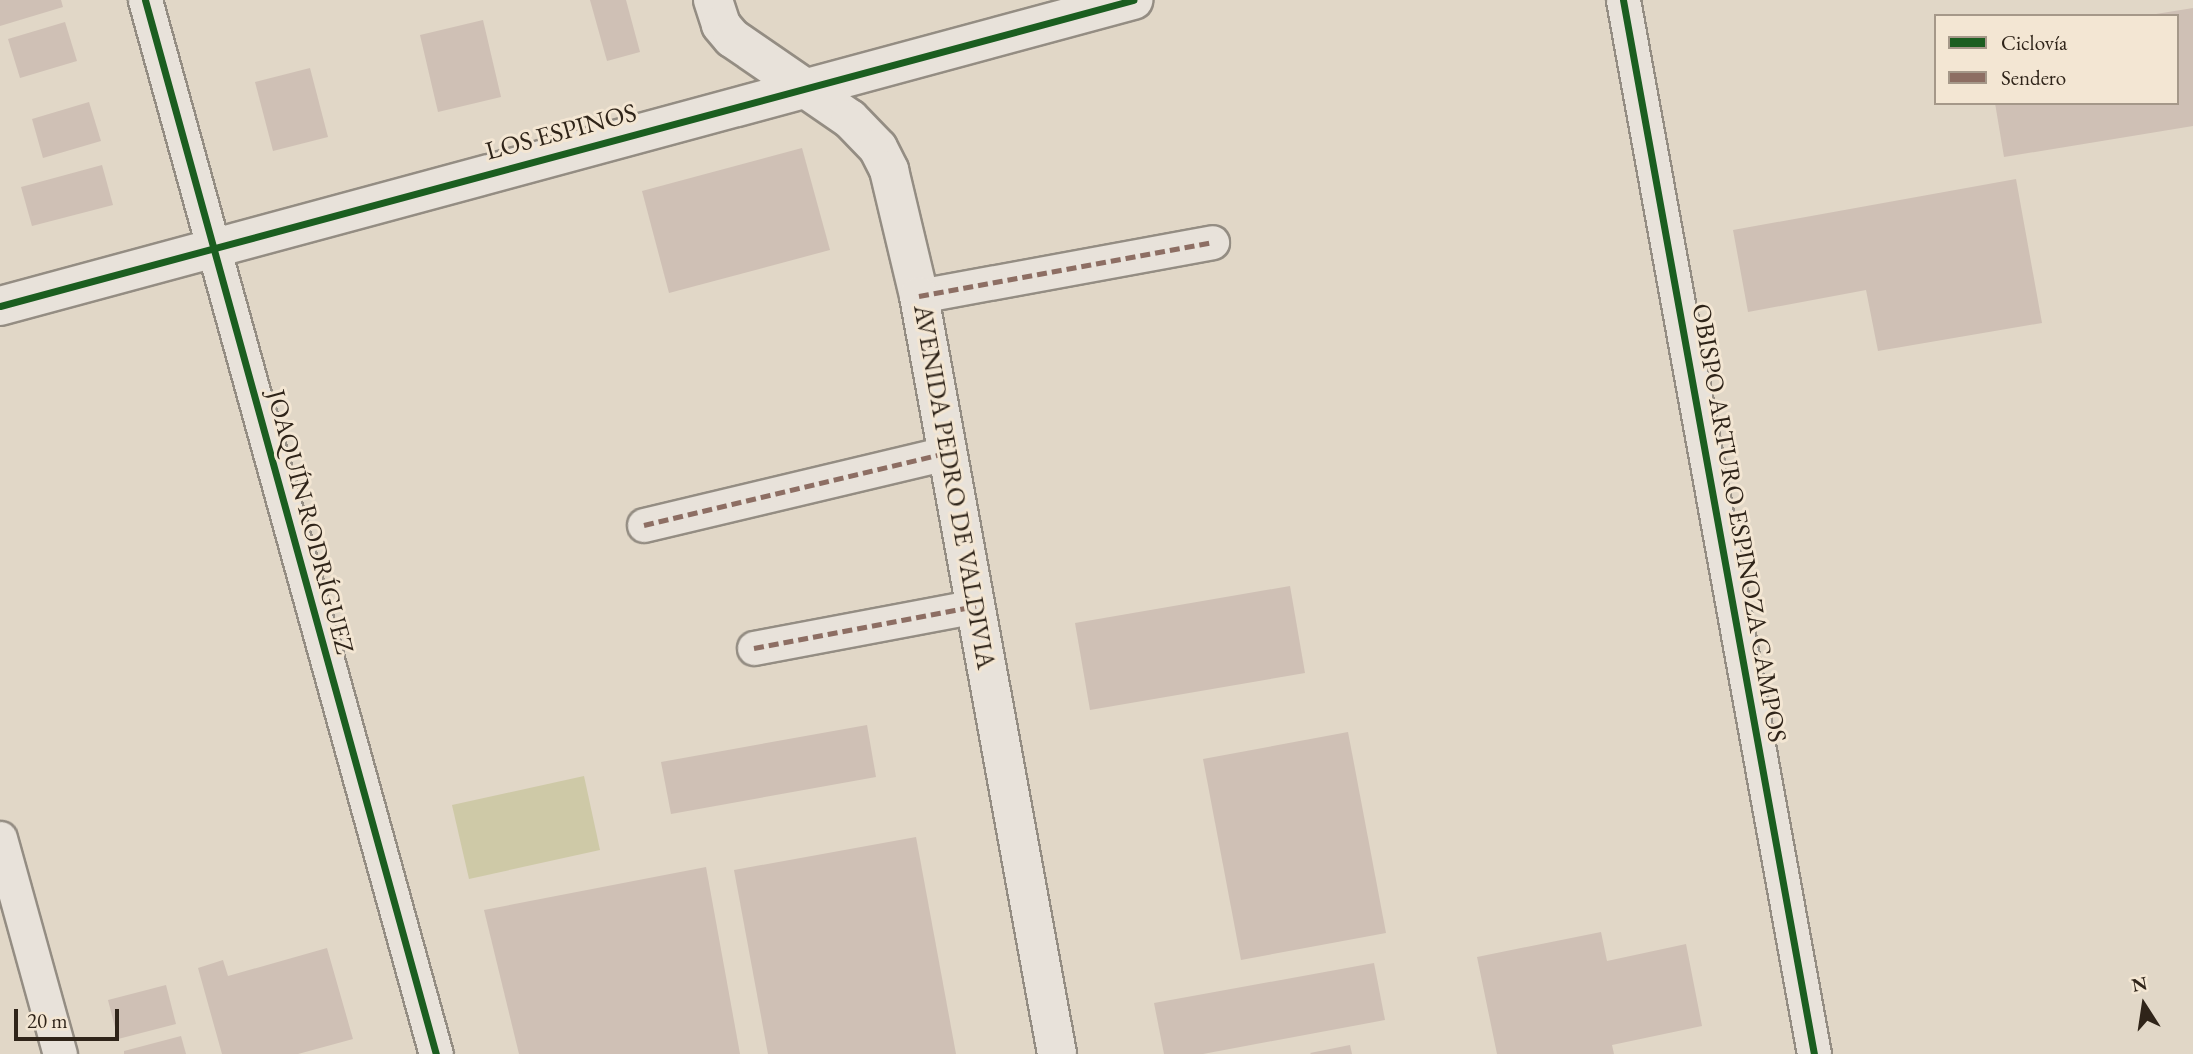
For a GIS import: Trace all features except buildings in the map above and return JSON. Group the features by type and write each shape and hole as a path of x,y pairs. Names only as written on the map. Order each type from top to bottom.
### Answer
{"street":[{"name":"JOAQUÍN RODRÍGUEZ","path":"145,0 436,1054"},
{"name":"AVENIDA PEDRO DE VALDIVIA","path":"713,0 721,25 740,46 807,89 859,127 882,155 892,179 919,296 1057,1054"},
{"name":"LOS ESPINOS","path":"0,306 1133,0"},
{"name":"OBISPO ARTURO ESPINOZA CAMPOS","path":"1623,0 1814,1054"},
{"path":"919,296 1212,242"},
{"path":"644,525 947,453"},
{"path":"754,648 976,606"},
{"path":"0,838 60,1054"}],"shaded area":[{"path":"584,776 600,850 469,879 452,805"}],"marked path":[{"path":"919,296 1212,242"},
{"path":"644,525 947,453"},
{"path":"754,648 976,606"}],"cycle path":[{"path":"145,0 436,1054"},
{"path":"0,306 1133,0"},
{"path":"1623,0 1814,1054"}]}
